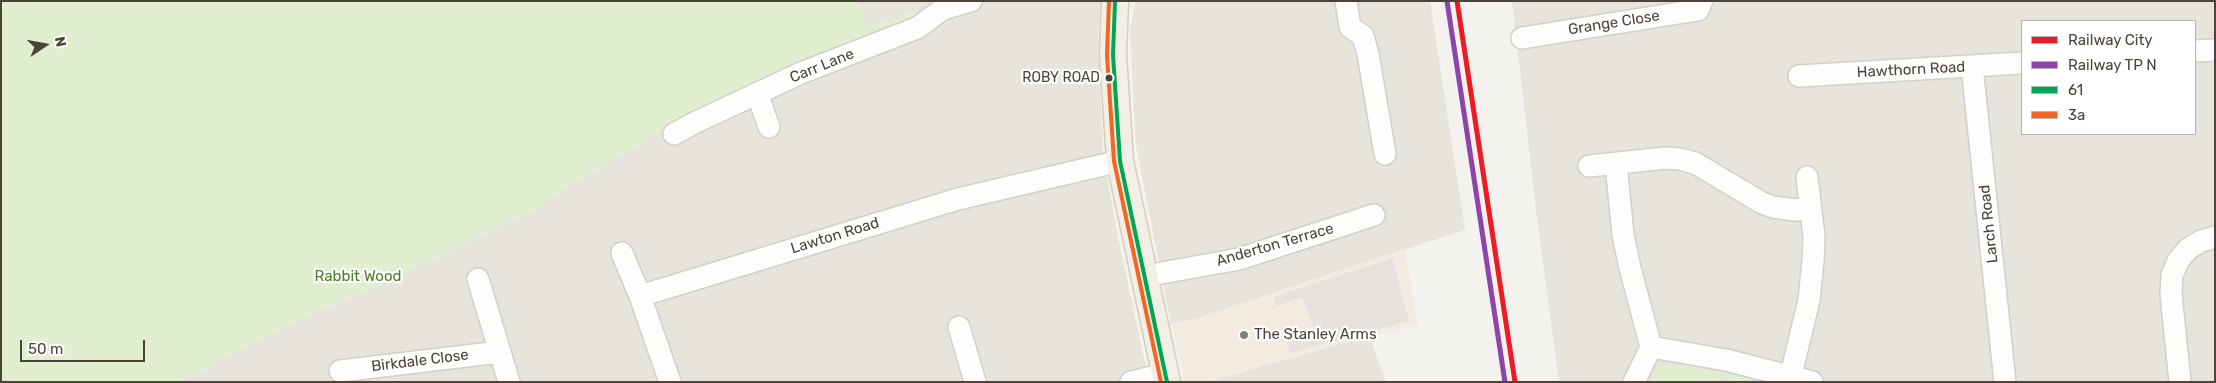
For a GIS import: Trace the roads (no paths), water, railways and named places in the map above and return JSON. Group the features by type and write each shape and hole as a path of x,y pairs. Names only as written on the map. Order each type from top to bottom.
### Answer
{"main road":[{"path":"1115,1 1113,54 1120,161 1166,378"}],"street":[{"name":"Carr Lane","path":"674,134 801,74 917,28 943,9 971,1"},
{"path":"1346,1 1350,28 1362,36 1368,54 1385,154"},
{"name":"Grange Close","path":"1522,38 1698,10 1702,1"},
{"path":"2196,51 2215,50"},
{"name":"Hawthorn Road","path":"1799,76 2021,63"},
{"name":"Larch Road","path":"1972,66 2006,382"},
{"path":"757,94 769,127"},
{"path":"1589,166 1666,158 1680,159 1695,163 1773,207 1796,210 1810,208"},
{"name":"Lawton Road","path":"640,296 958,199 1120,161"},
{"path":"1616,164 1623,235 1650,347 1634,382"},
{"path":"1791,375 1812,280 1814,238 1807,177"},
{"name":"Anderton Terrace","path":"1145,276 1239,259 1374,215"},
{"path":"2180,382 2171,294 2172,275 2178,261 2188,249 2201,241 2215,237"},
{"path":"622,253 640,296 670,382"},
{"path":"478,279 509,382"},
{"path":"959,327 975,382"},
{"path":"1650,347 1726,360 1791,375 1812,382"},
{"name":"Birkdale Close","path":"340,371 500,352"},
{"path":"1130,382 1166,378"}],"rail line":[{"name":"City","path":"1457,1 1515,382"}],"place":[{"name":"ROBY ROAD","path":"1109,78"},
{"name":"The Stanley Arms","path":"1244,335"}],"park label":[{"name":"Rabbit Wood","path":"358,277"}]}
